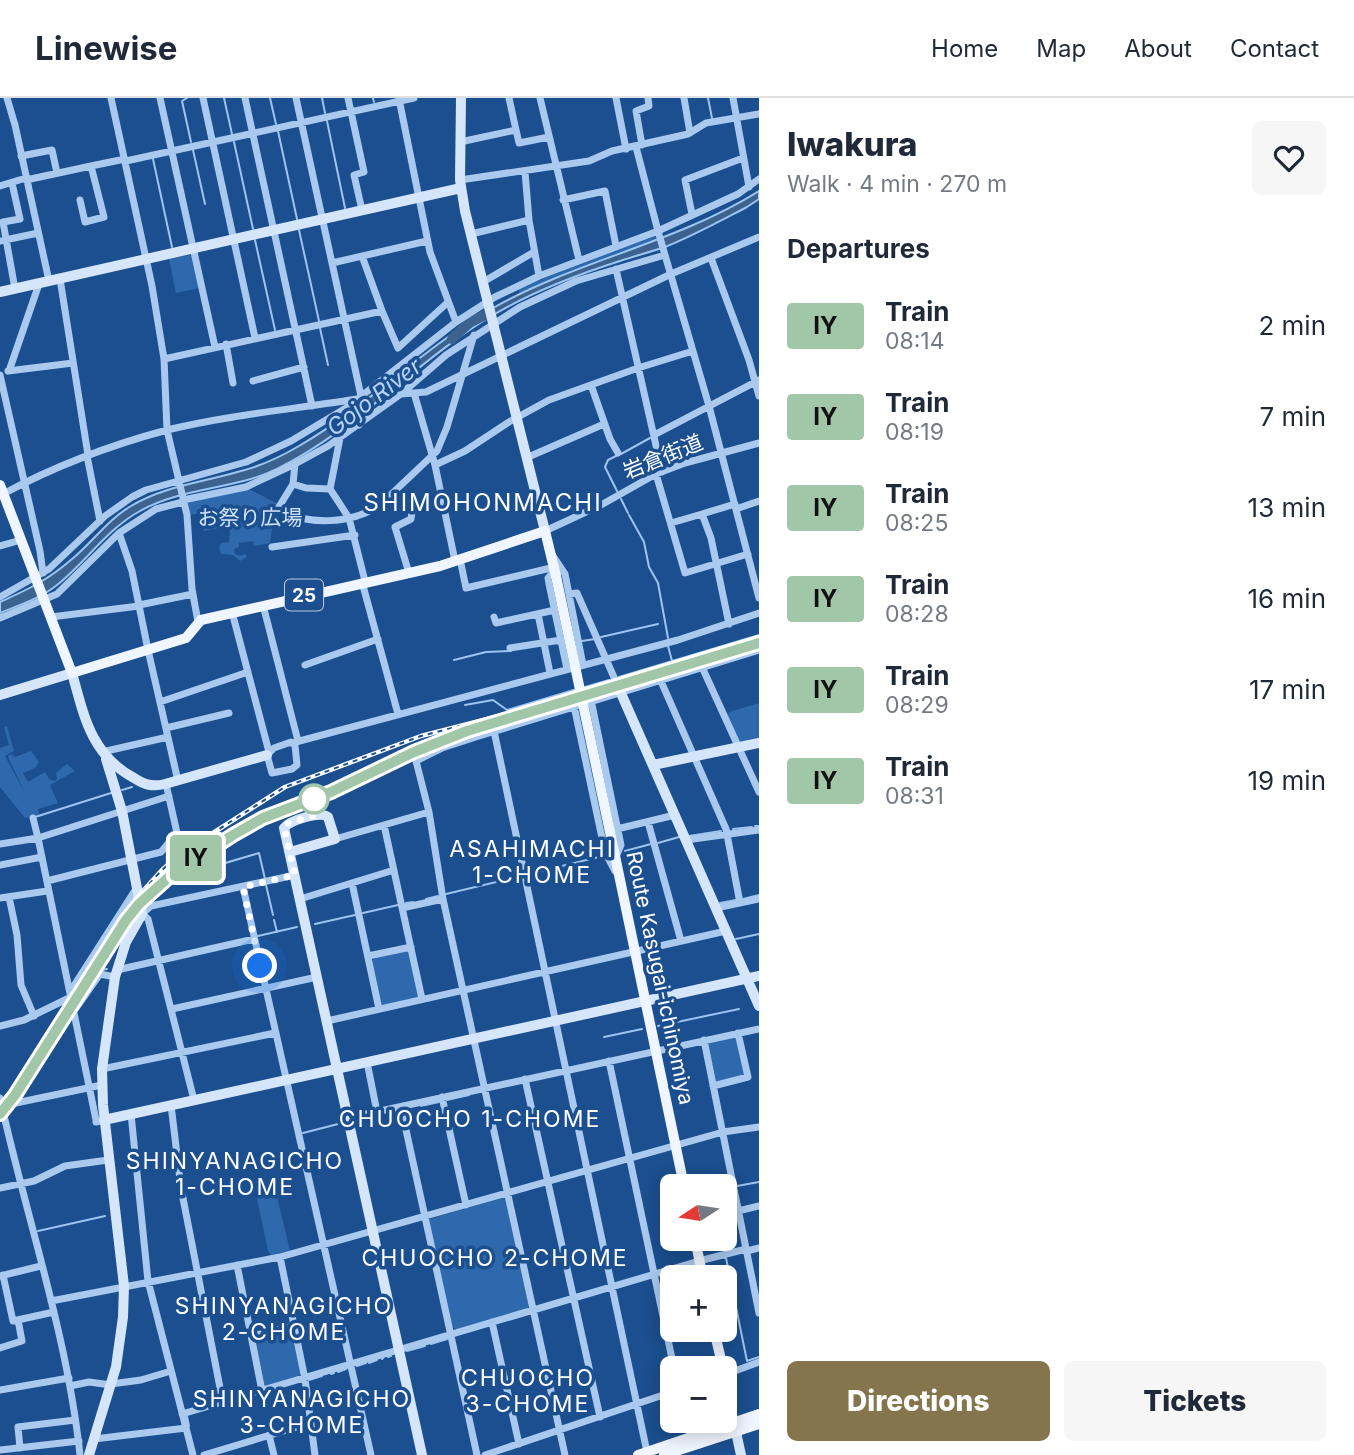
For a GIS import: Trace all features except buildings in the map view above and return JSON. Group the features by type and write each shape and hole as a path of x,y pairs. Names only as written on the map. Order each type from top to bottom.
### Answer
{"main road":[{"path":"461,98 461,184 492,323 545,531"},
{"path":"0,292 419,198 461,184"},
{"path":"1,491 39,575 44,600 72,673 87,723 114,780 142,914 126,942 116,974 103,1069 104,1120 124,1286 120,1341 111,1385 89,1455"},
{"name":"Route Kasugai-ichinomiya","path":"545,531 681,1174"},
{"name":"25","path":"72,673 186,638 198,622 408,573 545,531"},
{"path":"0,695 72,673"},
{"path":"620,691 759,1006"},
{"path":"653,765 759,743"},
{"path":"104,755 130,777 154,787 268,753"},
{"path":"290,852 335,839 328,817 325,814 299,820 286,824 284,828 422,1455"},
{"path":"104,1120 759,975"},
{"path":"697,1251 700,1265"},
{"path":"737,1426 759,1414"},
{"path":"737,1427 759,1424"},
{"path":"643,1453 714,1433"},
{"path":"664,1455 720,1433"},
{"path":"736,1433 740,1455"}],"street":[{"path":"7,98 49,281 73,363 100,521"},
{"path":"111,98 148,259 164,359 167,430 187,518 198,622"},
{"path":"160,98 215,347"},
{"path":"203,98 255,338"},
{"path":"245,98 312,406"},
{"path":"296,98 345,320 359,398"},
{"path":"348,98 364,172 354,175 362,210"},
{"path":"0,186 414,98"},
{"path":"509,98 519,143 549,137"},
{"path":"541,98 579,260"},
{"path":"616,98 626,149"},
{"path":"648,98 649,106 636,111 639,146 658,232 722,453 759,598"},
{"path":"684,98 690,133"},
{"path":"733,98 748,187"},
{"path":"399,100 428,241 447,303 456,322"},
{"path":"461,184 589,161 690,133 706,123 759,114"},
{"path":"460,142 516,130"},
{"path":"22,156 52,150 57,173"},
{"path":"692,214 685,180 743,158"},
{"path":"80,200 85,222 104,217 91,166"},
{"path":"525,172 529,220 539,276"},
{"path":"0,597 39,575 100,521 132,497 246,462 291,441 346,408 487,301 539,276 658,232 738,194 759,179"},
{"path":"12,183 20,219 3,222 3,241 15,289"},
{"path":"563,200 605,191 615,246"},
{"path":"471,234 529,220"},
{"path":"3,241 38,233"},
{"path":"401,394 426,392 671,274 759,237"},
{"path":"332,263 428,241"},
{"path":"483,282 534,252"},
{"path":"0,618 57,594 119,533 156,509 246,487 295,464 340,438 401,394 424,372 474,335 520,307 558,289 665,254"},
{"path":"362,256 382,312 406,361"},
{"path":"711,258 757,381 759,396"},
{"path":"615,269 654,435 659,473 685,573 748,554"},
{"path":"9,371 49,281"},
{"path":"398,348 447,303"},
{"path":"164,359 382,312"},
{"path":"295,464 293,484 277,510 307,520 324,521 349,518 380,505 437,451 447,427 474,335"},
{"path":"226,344 233,383"},
{"path":"435,465 465,451 549,400 693,351"},
{"path":"39,575 40,551 1,389 0,375 9,371 73,363"},
{"path":"253,380 304,367"},
{"path":"654,435 757,381"},
{"path":"591,385 604,424 618,453"},
{"path":"414,393 466,588 555,571"},
{"path":"1,491 88,456 167,430 359,398"},
{"path":"346,408 359,425"},
{"path":"526,458 604,424"},
{"path":"340,438 330,489 349,518 355,535 364,582 398,714"},
{"name":"岩倉街道","path":"545,531 601,505 659,473 759,443"},
{"path":"293,484 306,488 330,489"},
{"path":"408,573 395,527 411,519 412,511 442,500"},
{"path":"671,523 759,501"},
{"path":"702,514 711,538 729,624"},
{"path":"119,533 132,571 178,781"},
{"path":"272,547 355,535"},
{"path":"0,546 21,540"},
{"path":"551,553 565,573 583,665"},
{"path":"555,571 548,578 567,669"},
{"path":"569,594 577,593 620,691"},
{"path":"51,617 139,605 193,594"},
{"path":"232,612 272,773 292,769 298,761 295,742 263,605"},
{"path":"494,617 496,623 555,610"},
{"path":"268,753 274,748 295,742 606,659 759,613"},
{"path":"538,614 550,673"},
{"path":"305,665 378,639"},
{"path":"510,648 561,640"},
{"path":"565,1455 443,899 429,812 417,759 494,731 759,650"},
{"path":"702,667 759,792"},
{"path":"160,702 248,672"},
{"path":"660,679 728,834 740,902"},
{"path":"591,701 621,845 615,855"},
{"path":"574,706 605,852 620,881"},
{"path":"166,728 229,713"},
{"path":"494,731 637,1404 643,1453"},
{"path":"104,755 168,737"},
{"path":"114,780 130,777"},
{"path":"47,881 161,852 177,833 166,784"},
{"path":"0,844 38,838 169,796"},
{"path":"335,839 429,812"},
{"path":"617,829 675,816"},
{"path":"33,818 96,1122 104,1120"},
{"path":"648,822 681,942"},
{"path":"384,825 422,999"},
{"path":"686,840 759,830"},
{"path":"0,865 42,857"},
{"path":"300,899 394,870"},
{"path":"194,1100 148,919 142,914 150,906 295,875"},
{"path":"352,883 379,1009"},
{"path":"243,887 371,1455"},
{"path":"0,1026 34,1016 70,994 136,889"},
{"path":"0,898 47,891"},
{"path":"9,897 22,985 34,1016"},
{"path":"716,908 759,898"},
{"path":"402,908 443,899"},
{"path":"327,1021 726,931"},
{"path":"73,1012 100,974 116,974 254,939"},
{"path":"368,956 411,947"},
{"path":"172,1009 317,977"},
{"path":"348,1118 759,1028"},
{"path":"103,1069 275,1032"},
{"path":"713,1086 748,1077 738,1033"},
{"path":"704,1040 746,1250 757,1288 759,1312"},
{"path":"610,1061 671,1356"},
{"path":"367,1062 377,1112"},
{"path":"525,1079 600,1417"},
{"path":"11,1104 102,1085"},
{"path":"442,1097 466,1205"},
{"path":"0,1099 54,1312 69,1382 80,1455"},
{"path":"171,1105 181,1188 223,1403"},
{"path":"401,1107 477,1455"},
{"path":"131,1114 148,1281 193,1455"},
{"path":"51,1301 280,1257 675,1145 723,1132 759,1127"},
{"path":"0,1188 22,1185 65,1166 108,1160"},
{"path":"738,1211 759,1206"},
{"path":"182,1415 612,1286 699,1261 759,1248"},
{"path":"280,1257 304,1379 315,1455"},
{"path":"237,1265 262,1391"},
{"path":"41,1266 2,1275 11,1319 18,1320 54,1312"},
{"path":"0,1348 22,1341 18,1320"},
{"path":"492,1322 519,1444"},
{"path":"251,1336 294,1326"},
{"path":"737,1371 759,1362"},
{"path":"0,1390 69,1382 111,1385 171,1371"},
{"path":"485,1455 660,1396"},
{"path":"20,1448 18,1427 75,1420"},
{"path":"204,1455 310,1423"},
{"path":"94,1439 186,1428"},
{"path":"269,1435 274,1455"},
{"path":"0,1450 79,1441"}],"green space":[{"path":"655,234 657,241 583,267 519,294 519,288"},
{"path":"193,256 200,288 176,293 169,259"},
{"name":"お祭り広場","path":"247,488 278,504 270,543 254,546 253,541 239,543 239,547 234,549 235,554 245,554 247,557 240,561 233,555 221,554 219,547 221,543 229,542 230,530 219,528 204,531 200,516 204,516 203,513 188,515 187,500"},
{"path":"759,703 759,740 742,743 738,741 728,716 729,712"},
{"path":"7,726 14,751 5,756 25,793 9,759 11,754 15,757 31,751 39,762 35,768 23,773 28,782 45,772 49,779 54,781 57,779 56,773 67,764 75,771 50,785 58,803 38,809 39,814 25,818 0,787 0,748 9,745 4,727"},
{"path":"409,952 419,995 417,998 384,1006 381,1003 372,962 374,958"},
{"path":"736,1038 744,1076 714,1082 709,1042"},
{"path":"275,1188 290,1251 271,1255 256,1194"},
{"path":"503,1198 506,1200 529,1306 525,1310 458,1330 452,1327 428,1222 430,1219"},
{"path":"292,1330 301,1375 264,1386 253,1338"}],"water":[{"path":"759,191 759,199 747,207 686,238 571,278 493,315 438,353 335,434 277,469 243,481 173,497 140,511 117,527 51,590 0,613 0,602 55,573 131,506 185,485 264,464 286,453 349,413 443,340 493,308 525,291 694,224"}],"waterway":[{"path":"187,98 182,101 191,142"},
{"path":"224,98 232,134"},
{"path":"270,98 276,124"},
{"path":"322,98 325,113"},
{"path":"373,98 374,102"},
{"path":"708,98 712,118"},
{"path":"327,121 345,208"},
{"path":"278,131 297,219"},
{"path":"234,142 253,229"},
{"path":"193,150 205,204"},
{"path":"153,159 172,247"},
{"path":"299,230 319,321"},
{"path":"255,240 275,330"},
{"name":"Gojo River","path":"452,339 469,323 487,314"},
{"path":"320,328 328,365"},
{"path":"621,454 650,438"},
{"path":"616,456 608,460 605,467 617,491"},
{"path":"621,499 628,513"},
{"path":"629,515 644,542 649,567 658,583 668,638"},
{"path":"601,637 658,624"},
{"path":"619,677 759,635"},
{"path":"582,641 595,639"},
{"path":"668,646 672,661"},
{"path":"454,660 486,652 511,651"},
{"path":"585,687 609,680"},
{"path":"465,705 493,700 507,710 577,689"},
{"path":"122,790 132,787"},
{"path":"35,817 111,793"},
{"path":"733,829 752,827"},
{"path":"689,836 721,831"},
{"path":"658,843 679,837"},
{"path":"625,851 651,844"},
{"path":"179,872 185,875 259,853 265,879"},
{"path":"529,874 603,856"},
{"path":"446,894 522,876"},
{"path":"266,885 273,915"},
{"path":"743,899 759,895"},
{"path":"426,899 438,896"},
{"path":"720,903 736,900"},
{"path":"406,903 413,902"},
{"path":"363,913 398,905"},
{"path":"315,924 355,915"},
{"path":"274,920 277,932"},
{"path":"258,936 297,927"},
{"path":"736,939 759,934"},
{"path":"97,971 107,969"},
{"path":"658,1026 739,1009"},
{"path":"604,1037 642,1029"},
{"path":"447,1100 469,1095"},
{"path":"421,1106 439,1102"},
{"path":"391,1113 398,1111"},
{"path":"303,1133 342,1123"},
{"path":"737,1186 759,1182"},
{"path":"38,1231 105,1216"},
{"path":"724,1258 747,1361 759,1357"},
{"path":"431,1344 447,1339"},
{"path":"407,1351 425,1346"},
{"path":"369,1363 377,1360"},
{"path":"357,1366 366,1363"},
{"path":"338,1372 346,1369"},
{"path":"309,1380 322,1376"},
{"path":"187,1416 189,1426"}],"railway":[{"path":"0,1109 142,892 180,854 285,787 421,736 564,699 759,641"},
{"path":"164,880 253,823 331,792 414,752 461,734"}],"train":[{"name":"IY","path":"0,1114 15,1095 126,920 153,890 214,846 263,818 331,792 414,752 467,731 759,643"}],"district":[{"name":"SHIMOHONMACHI","path":"483,503"},
{"name":"ASAHIMACHI 1-CHOME","path":"532,862"},
{"name":"CHUOCHO 1-CHOME","path":"470,1119"},
{"name":"SHINYANAGICHO 1-CHOME","path":"235,1174"},
{"name":"CHUOCHO 2-CHOME","path":"495,1258"},
{"name":"SHINYANAGICHO 2-CHOME","path":"284,1319"},
{"name":"CHUOCHO 3-CHOME","path":"528,1391"},
{"name":"SHINYANAGICHO 3-CHOME","path":"302,1412"}],"route":[{"path":"260,966 243,887 295,875 284,826 321,814 314,799"}]}
